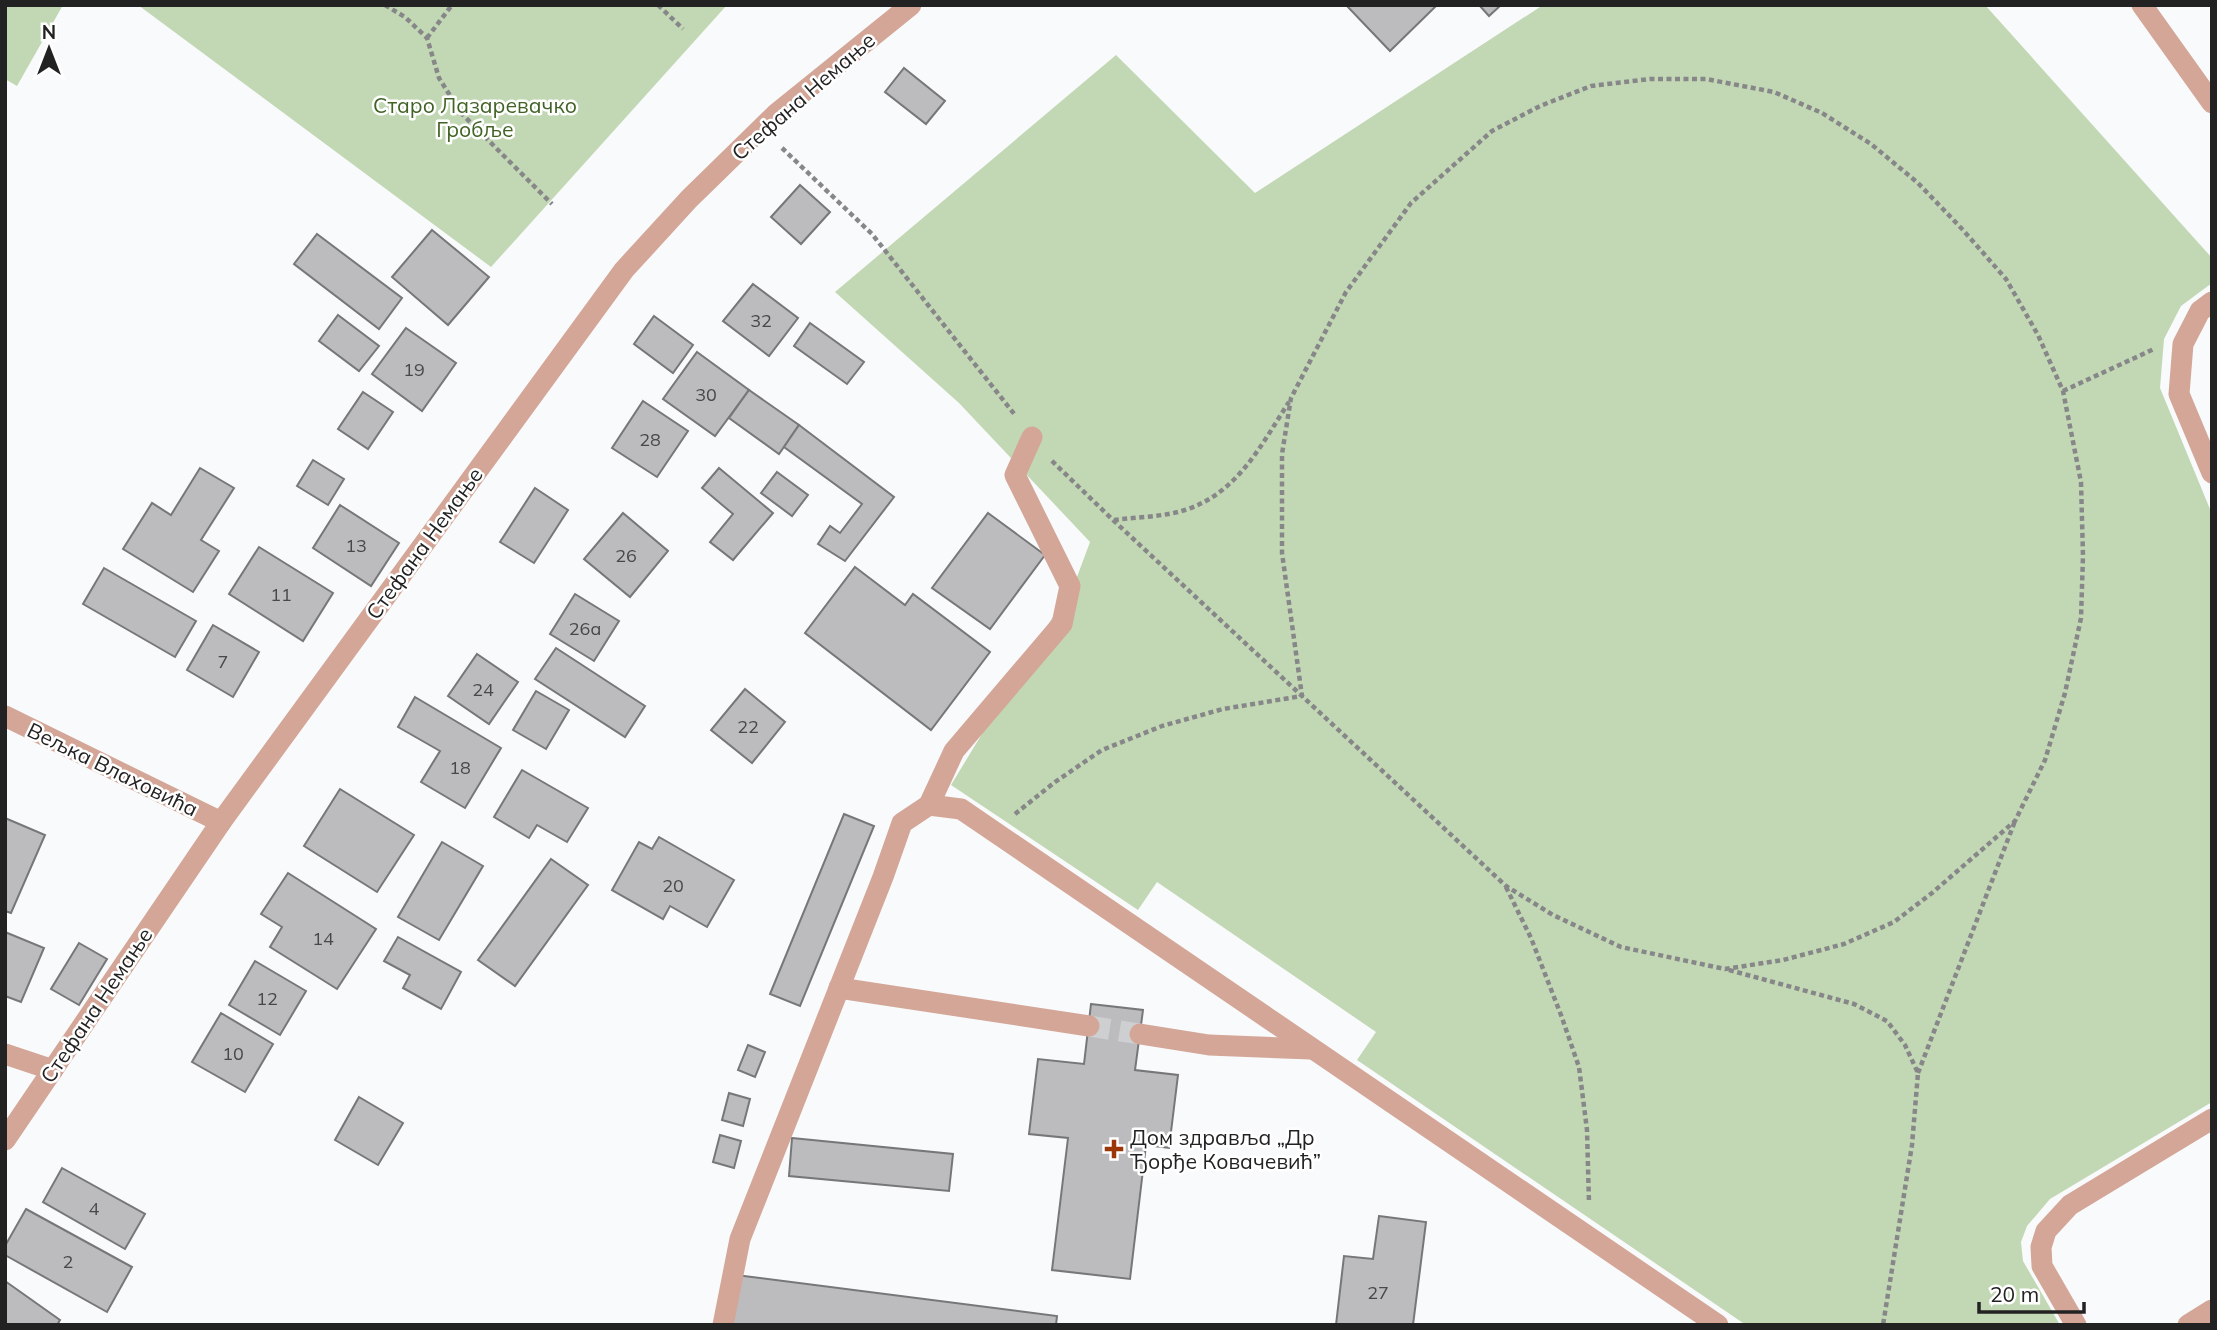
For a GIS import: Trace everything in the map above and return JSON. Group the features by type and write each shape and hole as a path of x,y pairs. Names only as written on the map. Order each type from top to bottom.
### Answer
{"street":[{"name":"Стефана Немање","path":"5,1140 220,822 624,270 689,199 761,128 911,5"},
{"path":"2142,5 2212,103"},
{"path":"2212,302 2200,311 2183,344 2179,394 2212,473"},
{"path":"723,1325 740,1239 902,823 929,805 954,751 1062,624 1070,586 1015,475 1032,437"},
{"name":"Вељка Влаховића","path":"5,716 220,822"},
{"path":"929,805 961,809 1711,1322"},
{"path":"839,988 1089,1026"},
{"path":"1140,1034 1209,1045 1311,1049"},
{"path":"5,1054 53,1070"},
{"path":"2076,1325 2042,1266 2041,1247 2046,1231 2070,1205 2212,1119"},
{"path":"2188,1325 2212,1310"}],"path":[{"path":"385,5 405,17 427,38 439,78 461,113 552,204"},
{"path":"427,38 452,5"},
{"path":"658,5 683,29"},
{"path":"1113,520 1183,510 1208,500 1235,481 1292,398 1321,337 1353,282 1411,203 1492,131 1539,106 1591,86 1650,79 1706,79 1774,92 1822,113 1871,144 1918,183 2006,279 2038,335 2063,391 2081,482 2083,556 2081,618 2065,693 2045,760 2015,821 1918,1073 1912,1145 1883,1325"},
{"path":"761,128 872,234 1048,457 1506,886 1553,915 1621,947 1724,969 1854,1003 1887,1021 1905,1045 1918,1073"},
{"path":"2063,391 2189,332"},
{"path":"1292,398 1282,454 1282,553 1302,696"},
{"path":"993,832 1055,782 1102,750 1162,726 1210,712 1302,696"},
{"path":"1724,969 1783,960 1844,944 1894,922 2015,821"},
{"path":"1506,886 1531,938 1580,1068 1587,1130 1590,1239"}],"green space":[{"path":"5,5 63,5 17,86 5,79"},
{"name":"Старо Лазаревачко Гробље","path":"138,5 727,5 491,267"},
{"path":"1543,5 1985,5 2212,258 2212,283 2181,306 2164,339 2160,388 2212,514 2212,1102 2050,1199 2027,1226 2021,1242 2023,1261 2060,1325 1746,1325 1357,1060 1376,1032 1157,882 1138,910 951,785 1077,577 1090,542 959,403 835,292 1116,55 1255,193"}],"building":[{"path":"1346,5 1433,5 1435,7 1390,51"},
{"path":"1479,5 1501,5 1489,16"},
{"path":"904,68 945,101 926,124 885,92"},
{"path":"800,185 830,212 801,244 771,217"},
{"path":"432,230 489,277 448,325 392,277"},
{"path":"317,234 402,298 379,329 294,264"},
{"path":"753,284 798,318 769,356 723,321"},
{"path":"338,315 379,346 359,371 319,341"},
{"path":"654,316 693,345 673,373 634,344"},
{"path":"810,323 864,362 847,384 794,346"},
{"path":"406,328 456,363 422,411 372,374"},
{"path":"697,352 749,390 715,436 663,399"},
{"path":"749,390 799,425 779,454 729,418"},
{"path":"363,392 393,412 368,449 338,429"},
{"path":"643,401 688,431 657,477 612,448"},
{"path":"799,425 894,497 845,561 818,544 830,526 840,533 862,504 784,447"},
{"path":"313,460 344,479 328,505 297,486"},
{"path":"200,468 234,488 201,540 219,551 193,592 123,549 152,503 171,515"},
{"path":"719,468 773,513 733,560 710,542 733,514 702,488"},
{"path":"777,472 808,495 792,516 761,493"},
{"path":"535,488 568,510 534,563 500,542"},
{"path":"340,505 399,543 371,586 313,548"},
{"path":"623,513 668,551 630,597 584,559"},
{"path":"988,513 1045,555 990,629 932,588"},
{"path":"259,547 333,593 303,641 229,594"},
{"path":"855,567 905,605 913,594 990,652 931,730 805,633"},
{"path":"104,568 196,621 175,657 83,604"},
{"path":"575,594 619,621 594,661 550,634"},
{"path":"213,625 259,652 233,697 187,670"},
{"path":"556,648 645,706 625,737 535,679"},
{"path":"477,654 518,682 489,724 448,696"},
{"path":"745,689 785,722 752,763 711,730"},
{"path":"536,691 569,710 546,749 513,730"},
{"path":"415,697 501,748 465,808 421,782 440,751 398,727"},
{"path":"522,770 588,808 567,842 537,825 529,838 494,817"},
{"path":"340,789 414,835 377,892 304,846"},
{"path":"844,814 874,826 800,1006 770,994"},
{"path":"5,818 45,835 11,913 5,911"},
{"path":"659,837 734,880 707,927 670,906 663,919 612,890 639,842 652,849"},
{"path":"442,842 483,866 439,940 398,917"},
{"path":"551,859 588,885 515,986 478,960"},
{"path":"288,873 376,929 337,989 270,947 282,927 261,914"},
{"path":"5,932 44,948 21,1002 5,996"},
{"path":"398,937 461,972 441,1009 403,988 410,975 384,961"},
{"path":"79,943 107,959 79,1005 51,989"},
{"path":"255,961 306,991 280,1035 229,1005"},
{"path":"1091,1004 1143,1010 1135,1070 1178,1075 1169,1148 1146,1145 1130,1279 1052,1270 1068,1138 1029,1134 1038,1059 1084,1064"},
{"path":"221,1013 273,1044 245,1092 192,1062"},
{"path":"748,1045 765,1052 755,1077 738,1070"},
{"path":"729,1093 750,1099 743,1126 722,1120"},
{"path":"359,1097 403,1123 378,1165 335,1140"},
{"path":"720,1135 741,1141 734,1168 713,1162"},
{"path":"792,1138 953,1154 949,1191 789,1176"},
{"path":"62,1168 145,1214 125,1249 43,1202"},
{"path":"26,1209 132,1267 107,1312 5,1255 5,1246"},
{"path":"1379,1216 1426,1222 1413,1325 1336,1325 1344,1256 1373,1259"},
{"path":"736,1275 1057,1316 1056,1325 729,1325"},
{"path":"5,1281 60,1320 57,1325 5,1325"}],"tunnel":[{"path":"1089,1026 1140,1034"}],"place":[{"name":"Дом здравља „Др Ђорђе Ковачевић”","path":"1114,1149"}]}
